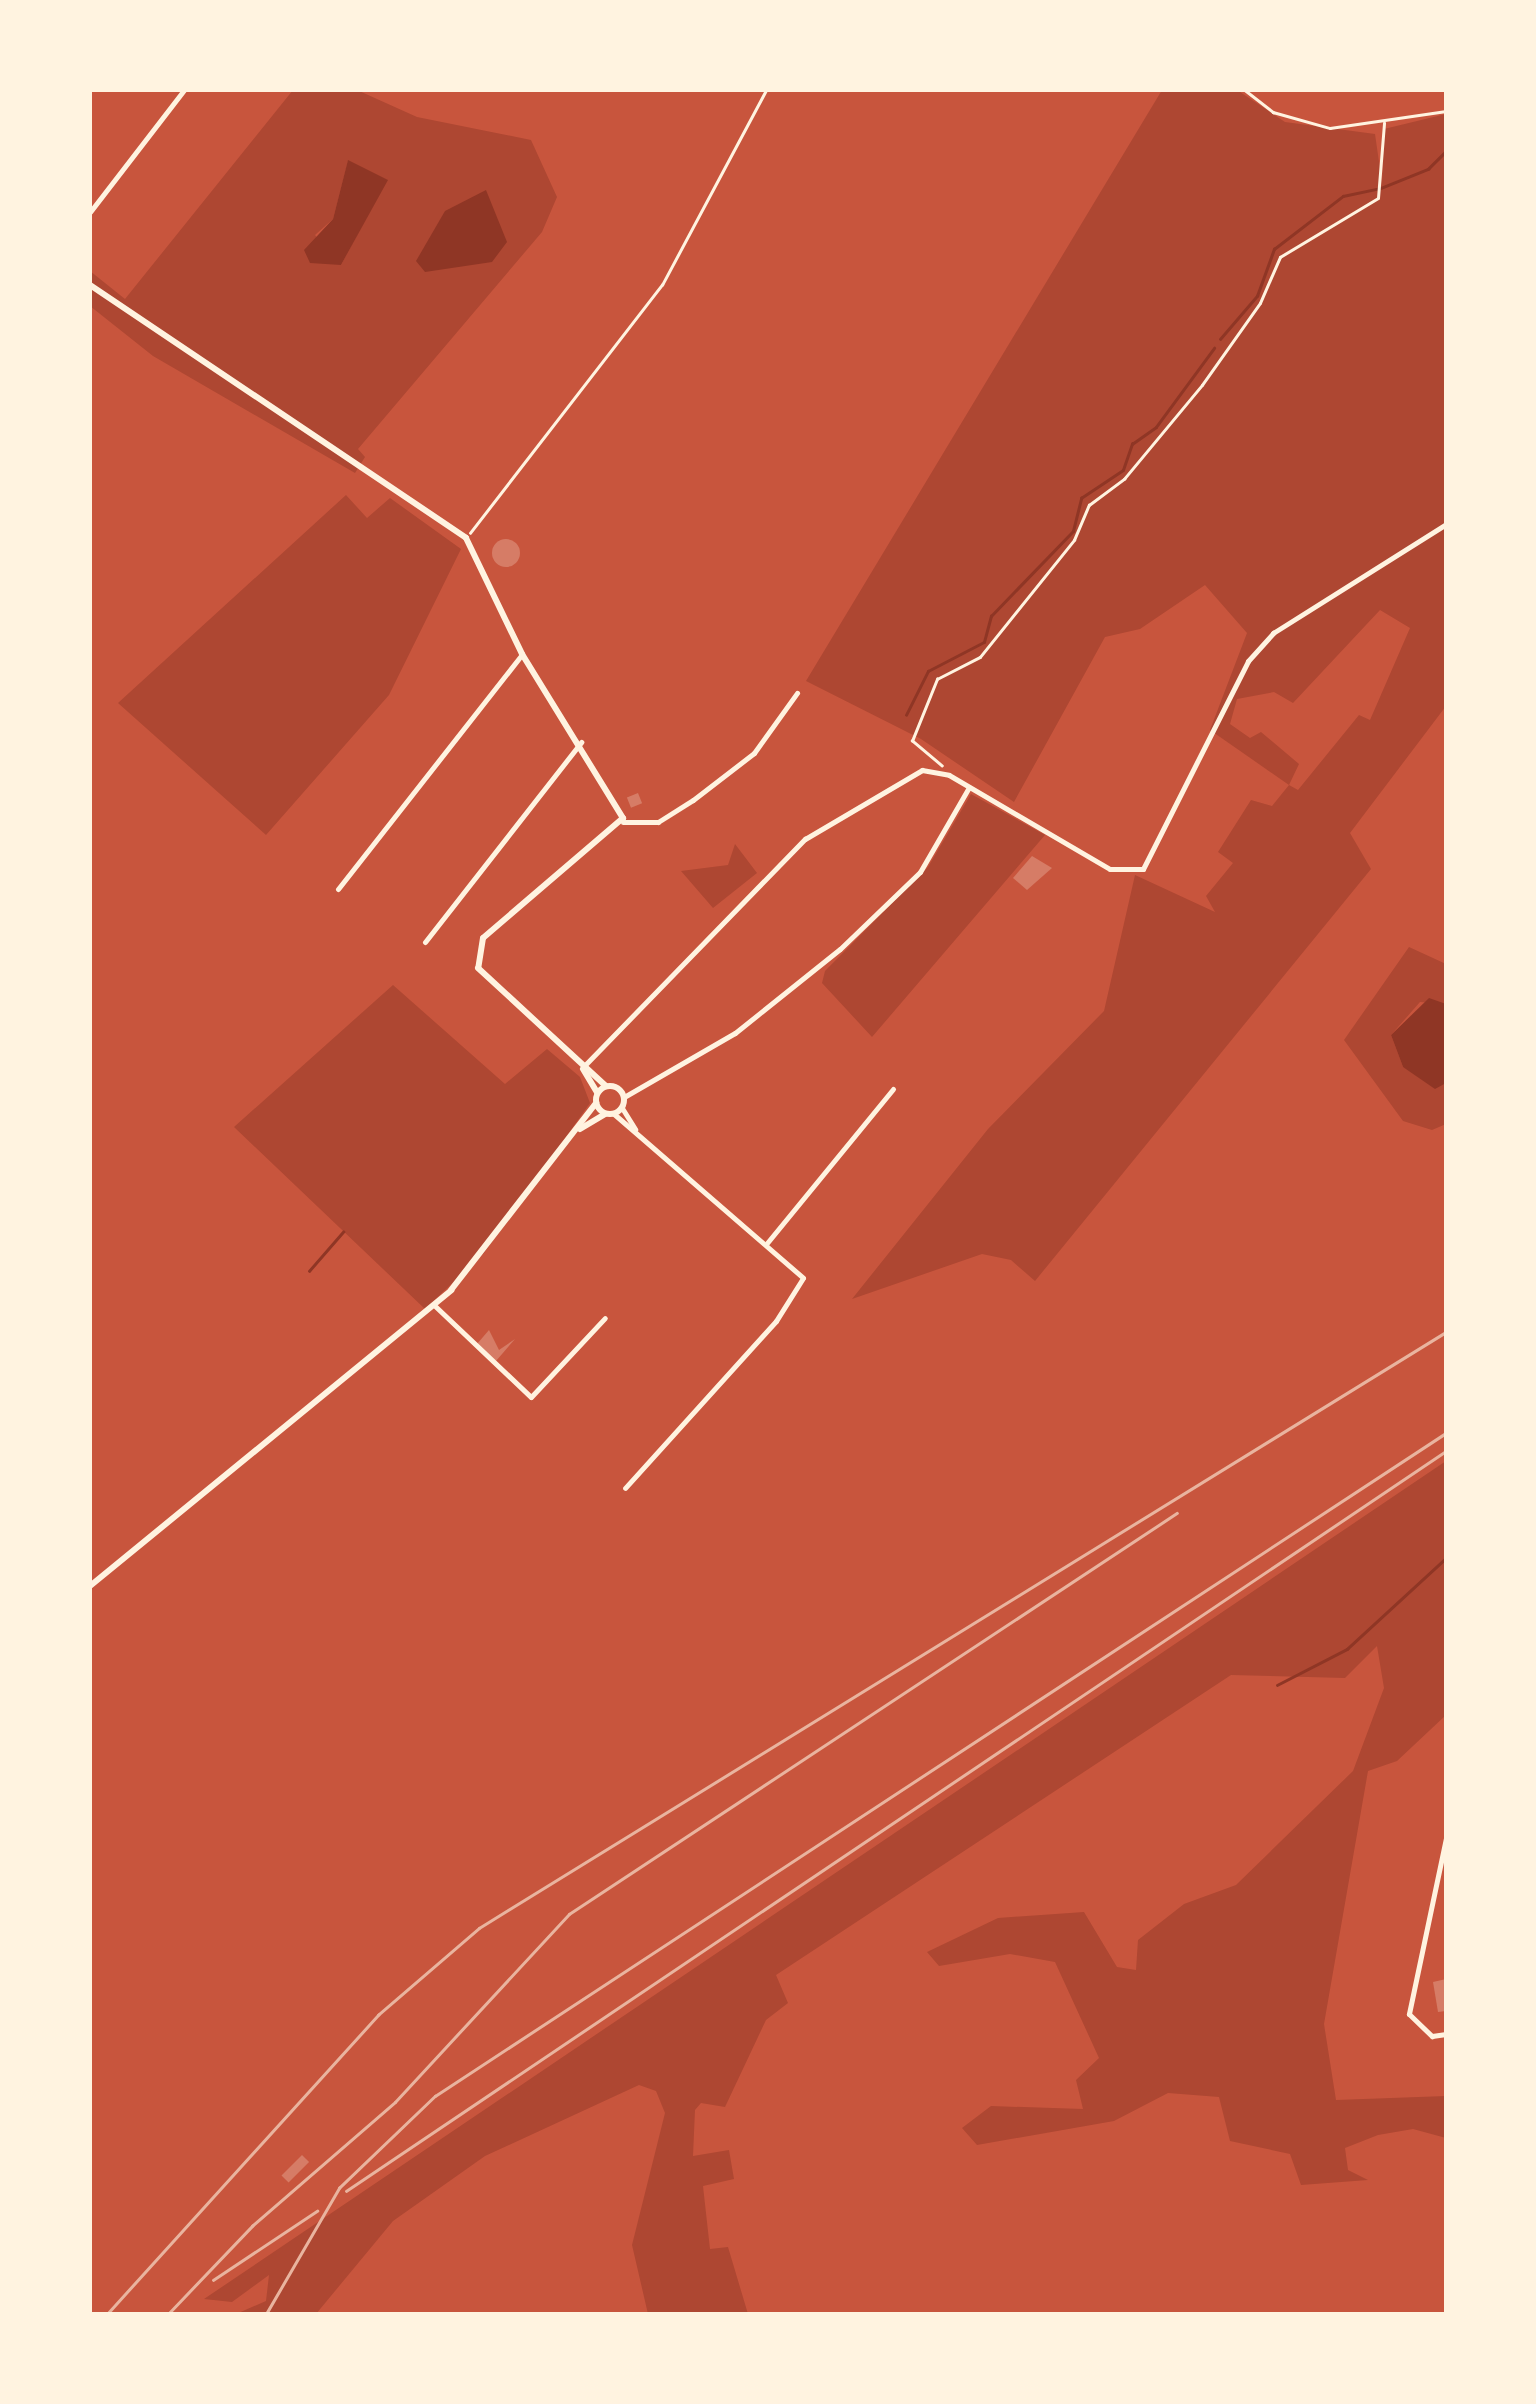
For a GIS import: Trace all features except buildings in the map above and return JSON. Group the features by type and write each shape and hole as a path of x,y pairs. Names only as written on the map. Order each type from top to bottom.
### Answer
{"street":[{"path":"90,212 184,90"},
{"path":"90,284 466,538 522,654 581,742 622,822 642,828 693,800 754,753 797,693"},
{"path":"582,1068 805,839 929,768 950,775 1110,870 1143,869 1248,661 1272,633 1446,524"},
{"path":"338,889 522,654"},
{"path":"425,942 581,742"},
{"path":"636,1132 622,1108 624,1098 735,1032 840,949 920,872 969,786"},
{"path":"622,822 476,953 485,980 582,1068 624,1098"},
{"path":"582,1068 598,1092"},
{"path":"90,1586 435,1306 486,1254 596,1103 598,1092 606,1086"},
{"path":"766,1243 893,1090"},
{"path":"596,1103 636,1132 766,1243 804,1285 625,1488"},
{"path":"575,1132 622,1108"},
{"path":"435,1306 532,1397 605,1318"},
{"path":"1446,1838 1409,2014 1432,2036 1446,2034"}],"path":[{"path":"466,538 662,285 766,90"},
{"path":"1245,90 1305,124 1384,123 1446,111"},
{"path":"950,775 912,741 936,679 980,656 1074,540 1088,505 1124,479 1202,385 1260,303 1280,257 1379,194 1384,123"}],"shaded area":[{"path":"293,90 357,90 417,117 531,140 557,197 542,232 358,449 365,457 355,473 153,356 90,306 90,271 125,299","holes":["348,161 387,180 341,265 315,235 333,219"]},
{"path":"1162,90 1237,90 1285,122 1375,134 1382,183 1384,129 1446,114 1446,706 1350,833 1371,869 1035,1281 1011,1260 982,1254 852,1299 988,1129 1104,1011 1135,875 1215,912 1206,896 1233,863 1218,852 1251,800 1272,806 1289,785 1210,730 1247,633 1205,585 1140,629 1105,637 1014,802 921,739 806,681","holes":["1380,610 1410,628 1370,720 1359,715 1298,790 1289,785 1299,764 1261,732 1250,738 1230,724 1237,699 1274,692 1293,703"]},
{"path":"348,160 388,180 341,265 310,263 304,250 333,219"},
{"path":"486,190 507,242 492,262 425,272 416,261 445,211"},
{"path":"346,495 367,518 390,498 461,549 389,695 266,835 118,703"},
{"path":"971,794 1045,835 872,1037 822,983 825,971 928,867"},
{"path":"735,844 757,873 713,908 681,871 728,865"},
{"path":"1409,947 1446,964 1446,1004 1420,1002 1391,1035 1403,1067 1446,1083 1446,1124 1432,1130 1403,1121 1344,1040"},
{"path":"393,985 505,1084 547,1049 580,1077 590,1103 484,1253 425,1309 234,1127"},
{"path":"1429,998 1446,1004 1446,1083 1435,1089 1403,1067 1391,1035"},
{"path":"1446,1461 1446,1715 1397,1761 1368,1771 1324,2024 1336,2100 1446,2096 1446,2138 1413,2129 1378,2135 1345,2148 1348,2170 1368,2180 1301,2185 1290,2154 1230,2141 1219,2097 1168,2093 1114,2121 977,2145 962,2128 991,2106 1083,2109 1076,2080 1099,2058 1055,1962 1010,1954 939,1966 927,1952 998,1918 1084,1912 1117,1967 1136,1970 1138,1940 1184,1904 1236,1885 1353,1771 1384,1688 1377,1646 1345,1678 1231,1675 776,1975 788,2003 766,2020 725,2107 701,2103 695,2110 693,2156 729,2150 734,2179 703,2186 710,2249 728,2247 748,2314 648,2314 632,2245 665,2113 656,2091 639,2085 485,2156 393,2221 316,2314 236,2314 266,2301 269,2275 232,2302 204,2299"}],"waterway":[{"path":"1381,188 1428,169 1446,151"},
{"path":"1220,339 1257,296 1274,249 1343,196 1377,189"},
{"path":"906,715 928,671 984,642 991,616 1073,531 1081,498 1123,470 1132,444 1156,427 1214,348"},
{"path":"309,1271 343,1232"},
{"path":"1277,1685 1347,1649 1446,1558"}],"railway":[{"path":"107,2314 378,2015 479,1928 1446,1332"},
{"path":"266,2314 339,2188 435,2096 1446,1433"},
{"path":"346,2191 1446,1451"},
{"path":"168,2314 252,2226 395,2102 569,1914 1177,1513"},
{"path":"213,2280 317,2211"}]}
